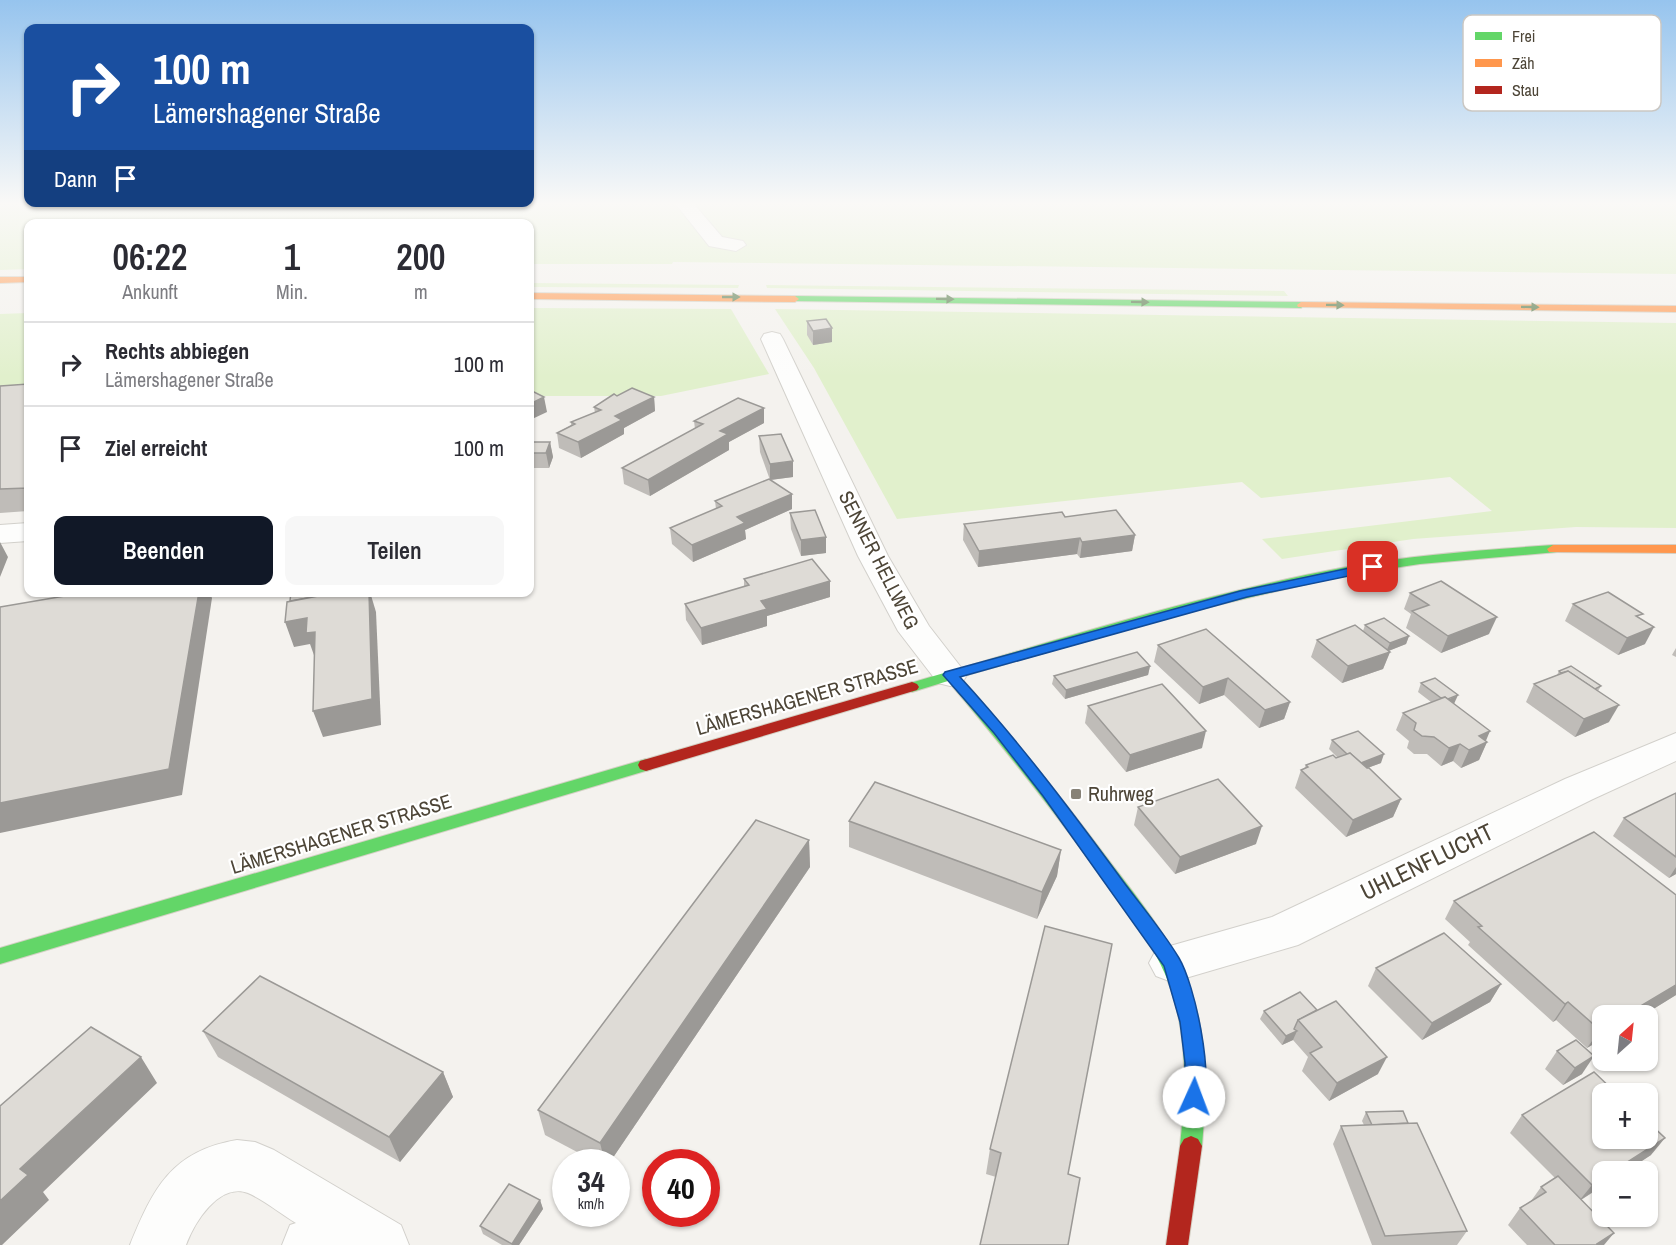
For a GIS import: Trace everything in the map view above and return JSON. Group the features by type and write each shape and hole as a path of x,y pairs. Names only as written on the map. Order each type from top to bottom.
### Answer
{"main road":[{"path":"0,280 24,280"},
{"path":"534,296 1676,309"},
{"name":"LÄMERSHAGENER STRASSE","path":"0,956 950,675 1217,601 1353,570 1428,559 1572,548 1676,549"},
{"name":"SENNER HELLWEG","path":"950,675 1000,730 1048,792 1172,963 1185,998 1196,1063 1194,1114 1178,1245"}],"street":[{"name":"SENNER HELLWEG","path":"772,339 878,566 915,631 950,675"},
{"path":"0,534 24,532"},
{"name":"UHLENFLUCHT","path":"1172,963 1282,932 1579,789 1676,746"},
{"path":"158,1245 167,1218 187,1191 215,1171 238,1164 255,1168 349,1240"}],"green space":[{"path":"0,261 24,261 24,269 0,270"},
{"path":"534,261 1676,261 1676,274 673,262 672,264 534,264"},
{"path":"534,283 739,285 738,288 534,287"},
{"path":"766,285 1284,291 1288,296 767,288"},
{"path":"534,308 731,309 769,374 661,396 534,396"},
{"path":"775,309 1676,323 1676,528 1576,527 1413,539 1282,559 1262,539 1492,511 1450,477 1261,498 1242,482 897,519 814,368"},
{"path":"24,313 24,399 0,399 0,314"}],"building":[{"path":"826,319 832,328 813,331 807,321"},
{"path":"24,384 24,488 0,489 0,386"},
{"path":"632,388 654,397 615,416 622,420 578,442 557,433 575,424 571,422 601,410 594,407 614,394 617,396"},
{"path":"534,392 544,397 534,402"},
{"path":"738,398 764,408 720,431 728,434 648,480 622,468 703,424 694,421"},
{"path":"781,434 793,461 770,464 759,436"},
{"path":"534,442 550,442 546,453 534,453"},
{"path":"769,479 792,494 737,517 745,523 692,545 670,528 722,506 715,501"},
{"path":"815,510 826,537 801,540 790,513"},
{"path":"1116,510 1135,535 1082,542 1080,538 979,551 964,524 1062,512 1065,517"},
{"path":"812,559 830,581 761,601 767,609 701,628 685,604 749,585 744,579"},
{"path":"1441,581 1497,617 1448,636 1412,611 1429,605 1410,593"},
{"path":"1608,592 1643,614 1636,616 1654,627 1627,638 1573,604"},
{"path":"59,597 198,597 169,769 0,803 0,607"},
{"path":"290,597 314,597 290,601"},
{"path":"313,597 369,597 372,699 313,711 315,632 306,633 307,618 285,622 287,602"},
{"path":"1384,618 1409,636 1390,643 1365,625"},
{"path":"1355,625 1390,652 1348,666 1317,640"},
{"path":"1206,629 1290,702 1265,710 1228,678 1203,687 1158,645"},
{"path":"1137,652 1150,666 1066,690 1054,676"},
{"path":"1571,666 1601,686 1595,689 1568,671 1561,673 1559,671"},
{"path":"1568,671 1619,705 1584,719 1534,684"},
{"path":"1435,678 1458,695 1448,699 1441,698 1421,683"},
{"path":"1162,684 1206,731 1130,755 1088,706"},
{"path":"1445,697 1490,731 1479,736 1487,742 1469,750 1460,744 1449,748 1434,737 1422,736 1414,730 1416,723 1403,713"},
{"path":"1358,731 1384,754 1361,763 1332,740"},
{"path":"1350,753 1401,799 1353,820 1301,770 1308,767 1306,765 1333,755 1336,758"},
{"path":"1218,779 1262,826 1180,857 1138,807"},
{"path":"875,782 1061,850 1042,892 849,821"},
{"path":"1676,793 1676,857 1624,818"},
{"path":"756,820 809,840 600,1143 538,1110"},
{"path":"1594,832 1676,895 1676,985 1642,1005 1592,1005 1592,1023 1568,1002 1565,1004 1478,927 1482,926 1454,901"},
{"path":"1045,926 1112,944 1068,1174 1080,1178 1068,1245 980,1245 1001,1153 990,1149"},
{"path":"1444,933 1501,984 1432,1023 1376,968"},
{"path":"260,976 443,1072 389,1137 203,1031"},
{"path":"1300,992 1317,1010 1298,1020 1294,1029 1297,1031 1286,1036 1264,1011"},
{"path":"1336,1001 1387,1057 1337,1083 1310,1053 1322,1047 1298,1020"},
{"path":"91,1027 141,1057 20,1169 28,1175 0,1201 0,1106"},
{"path":"1576,1040 1592,1054 1592,1057 1575,1068 1557,1051"},
{"path":"1594,1072 1606,1083 1592,1083 1592,1149 1648,1149 1629,1161 1592,1161 1592,1185 1522,1115"},
{"path":"1403,1111 1408,1123 1372,1125 1366,1112"},
{"path":"1417,1123 1467,1231 1385,1236 1341,1126"},
{"path":"1658,1131 1665,1138 1658,1142"},
{"path":"1558,1176 1592,1211 1592,1227 1608,1227 1614,1233 1598,1245 1555,1245 1520,1208 1546,1192 1541,1187"},
{"path":"509,1184 540,1200 512,1244 480,1226"}],"traffic: fast":[{"path":"795,299 1301,305"},
{"path":"912,687 1233,596 1341,572 1473,555 1553,549"},
{"path":"950,675 1065,815 1138,911 1161,946 1179,983 1192,1037 1195,1092 1191,1146"},
{"path":"0,956 646,765"}],"traffic: slow":[{"path":"0,280 24,280"},
{"path":"534,296 795,299"},
{"path":"1301,305 1676,309"},
{"path":"1553,549 1676,549"}],"traffic: jam":[{"path":"646,765 912,687"},
{"path":"1177,1245 1191,1146"}],"place":[{"name":"Ruhrweg","path":"1076,794"}],"route":[{"path":"1194,1097 1196,1063 1190,1022 1185,998 1172,963 1154,935 1048,792 1000,730 950,675 1245,593 1373,567"}]}
